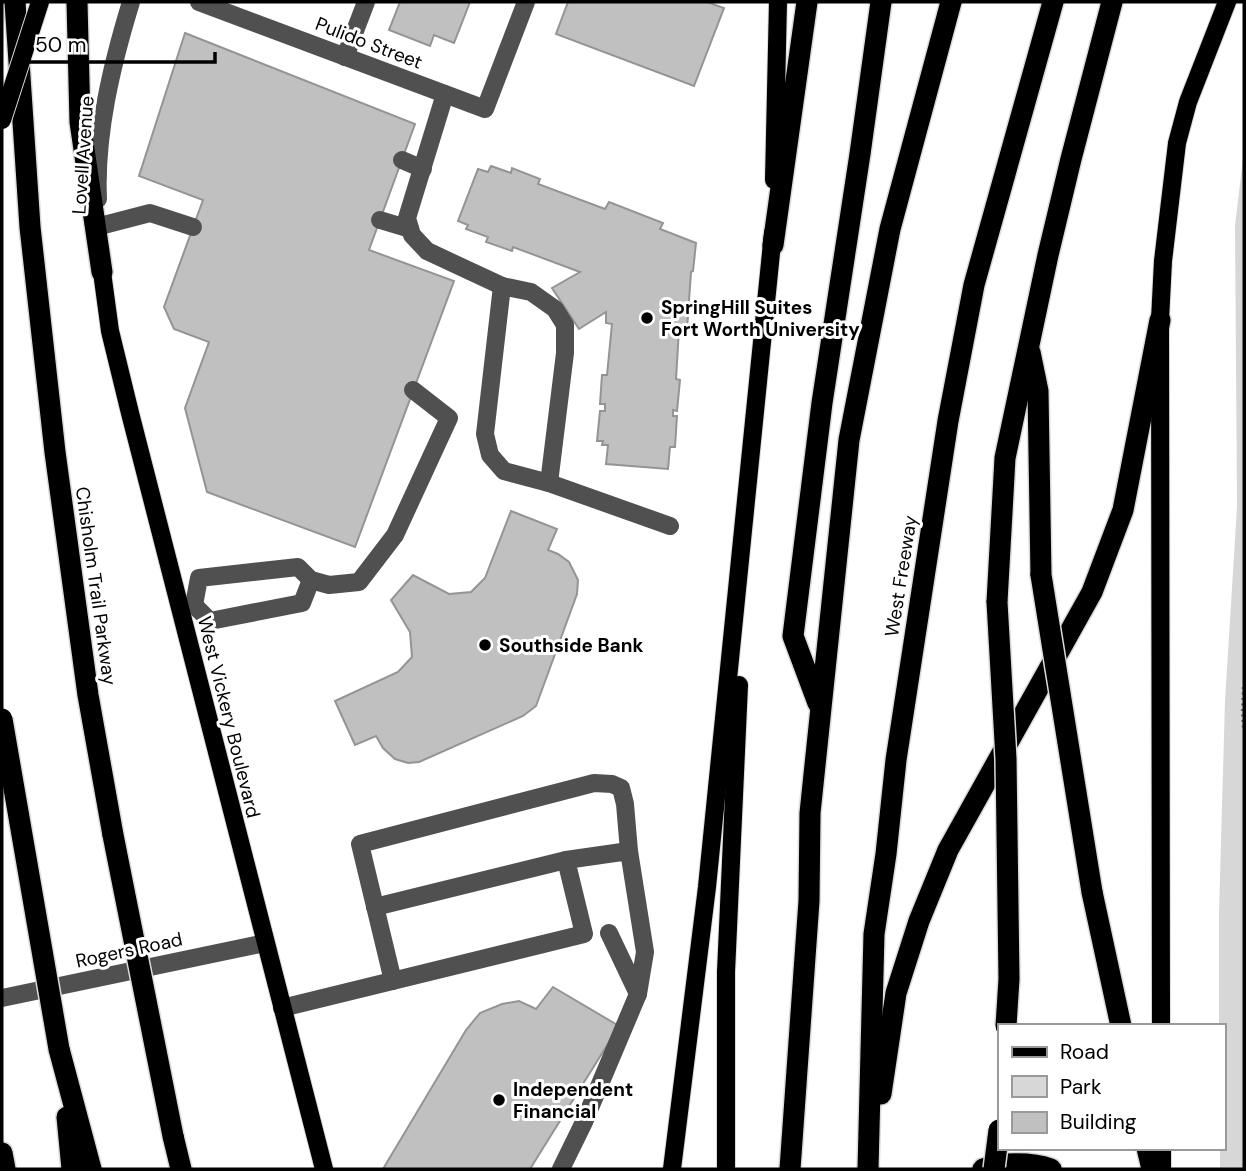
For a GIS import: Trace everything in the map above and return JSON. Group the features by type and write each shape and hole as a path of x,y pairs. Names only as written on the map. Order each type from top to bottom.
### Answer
{"highway":[{"name":"Chisholm Trail Parkway","path":"15,2 30,227 55,452 88,695 105,795 180,1169"},
{"path":"77,2 80,122 102,272"},
{"path":"773,245 807,2"},
{"path":"820,710 793,636 822,403 881,2"},
{"path":"790,1169 809,901 810,813 849,440 890,229 951,2"},
{"name":"West Freeway","path":"869,1169 874,934 903,711 946,434 974,285 1053,2"},
{"path":"1006,1024 1009,979 1006,759 997,602 1005,458 1070,159 1112,2"},
{"path":"869,1169 896,993 919,921 948,850 1092,592 1123,510 1160,320"},
{"path":"1028,343 1038,391 1041,575 1092,892 1121,1024"},
{"path":"2,719 60,1049 72,1169"},
{"path":"60,1049 91,1169"},
{"path":"994,1169 998,1138"},
{"path":"1147,1150 1152,1169"},
{"path":"2,1153 5,1169"},
{"path":"983,1169 996,1164 1042,1166 1051,1169"}],"main road":[{"path":"2,120 40,2"},
{"path":"672,1169 707,887 773,245 778,2"},
{"path":"1161,1024 1160,320 1163,261 1177,143 1188,102 1227,2"},
{"name":"West Vickery Boulevard","path":"102,272 110,331 127,402 187,606 265,943 324,1169"},
{"path":"726,1169 727,912 753,441"},
{"path":"1162,1150 1163,1169"}],"street":[{"name":"Lovell Avenue","path":"102,272 98,190 105,108 116,53 131,2"},
{"name":"Pulido Street","path":"199,2 485,109 526,2"},
{"path":"345,57 366,2"},
{"path":"445,94 407,218 412,234 427,251 502,286 531,292 555,309 565,325 565,353 549,483"},
{"path":"402,160 423,169"},
{"path":"100,226 150,213 193,227"},
{"path":"380,220 410,229"},
{"path":"502,286 485,434 490,455 504,471 549,483 670,526"},
{"path":"311,580 302,603 210,621 187,606 199,578 298,567 311,580 330,585 359,582 395,535 449,418 413,390"},
{"path":"393,981 360,844 594,783 612,784 621,788 645,952 638,994 584,1122 561,1169"},
{"path":"375,907 566,860 629,850"},
{"path":"282,1008 584,934 566,860"},
{"path":"610,933 638,994"},
{"name":"Rogers Road","path":"2,998 265,943"}],"path":[{"path":"1244,687 1244,729"}],"green space":[{"path":"1244,151 1244,1169 1220,1169 1220,1150 1225,1150 1225,1024 1219,1024 1219,912 1225,701 1237,507 1235,225"}],"building":[{"path":"400,2 470,2 454,43 434,35 430,46 389,30"},
{"path":"568,2 707,2 724,8 694,86 556,34"},
{"path":"185,33 415,124 369,250 454,281 355,547 207,492 185,408 209,342 174,329 164,307 203,200 139,176"},
{"name":"SpringHill Suites Fort Worth University","path":"491,166 511,173 512,168 540,179 538,184 605,209 609,202 663,223 660,229 696,243 687,330 679,329 676,379 680,380 677,411 673,410 673,416 677,416 675,447 670,447 668,469 606,464 608,445 597,441 600,411 605,411 605,404 600,404 602,375 607,375 612,324 606,323 606,312 579,329 552,288 580,272 513,247 512,251 486,242 488,237 466,229 468,225 458,221 478,169 488,172"},
{"name":"Southside Bank","path":"511,511 557,529 548,550 569,562 578,580 577,594 536,706 523,716 419,762 408,763 395,759 383,748 376,736 355,745 335,701 398,672 412,657 410,632 391,600 413,575 449,594 471,592 485,578"},
{"name":"Independent Financial","path":"553,987 619,1026 530,1169 383,1169 466,1030 480,1013 502,1004 519,1001 536,1009"}],"place":[{"name":"SpringHill Suites Fort Worth University","path":"647,318"},
{"name":"Southside Bank","path":"485,645"},
{"name":"Independent Financial","path":"499,1100"}]}
